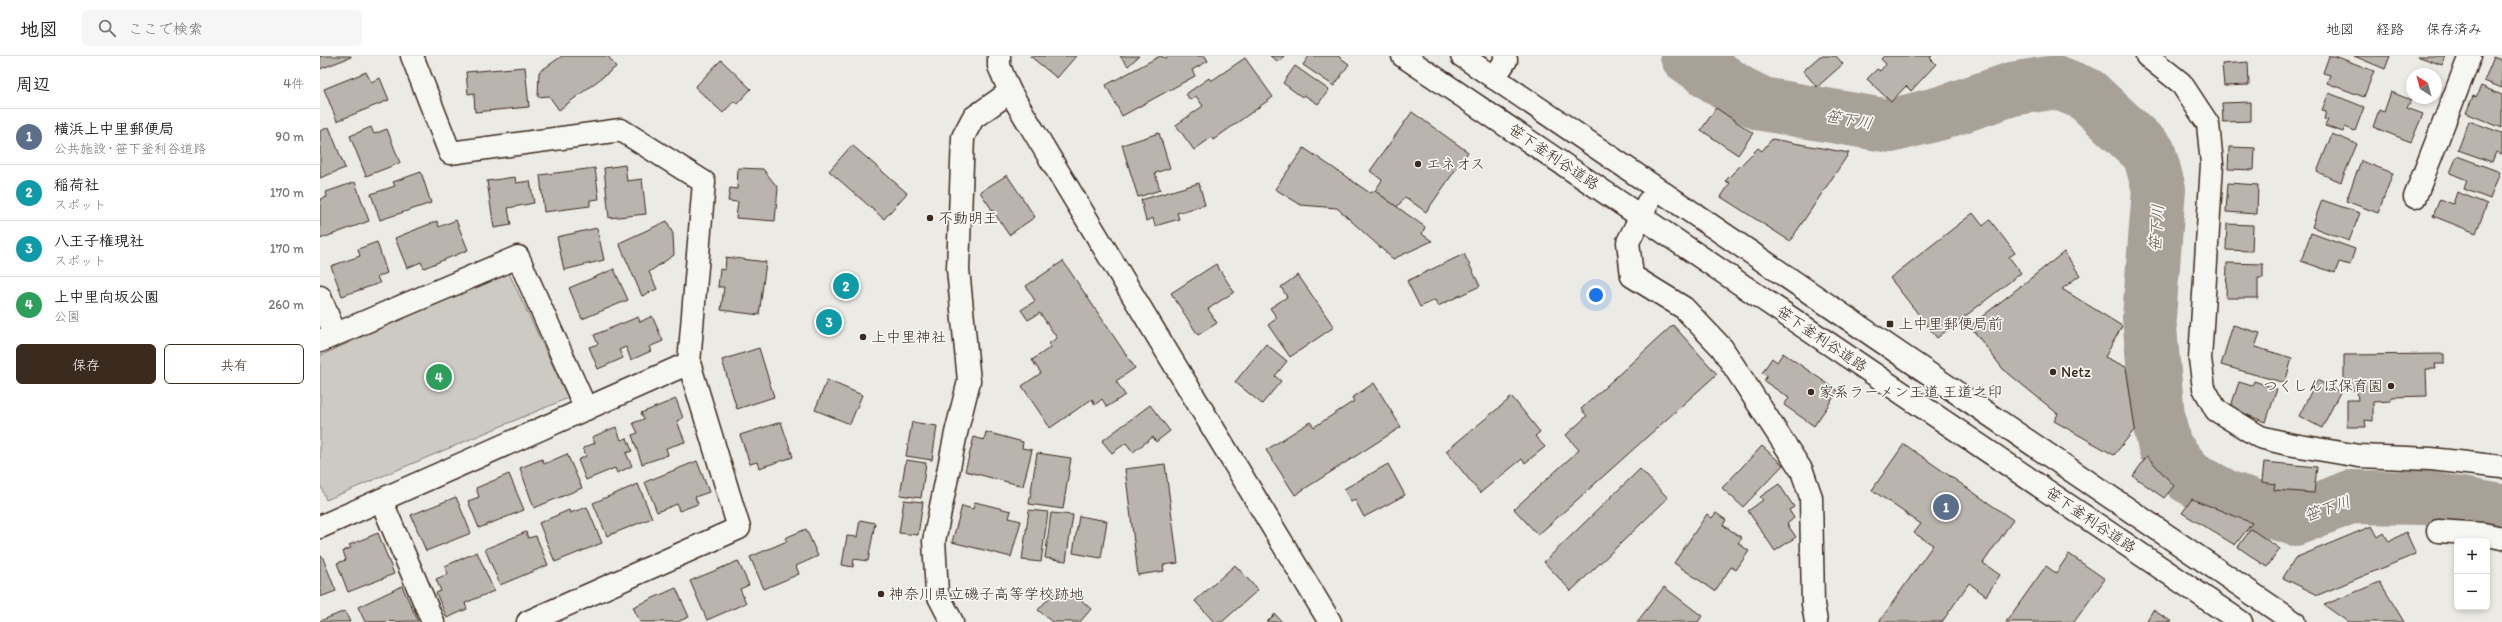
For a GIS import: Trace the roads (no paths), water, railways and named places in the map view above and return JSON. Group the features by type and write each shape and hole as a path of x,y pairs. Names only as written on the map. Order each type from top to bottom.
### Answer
{"street":[{"path":"412,56 450,153 621,130 704,182 689,363 739,528 528,622"},
{"path":"999,56 999,66 1010,92 1330,622"},
{"name":"笹下釜利谷道路","path":"1403,56 2241,622"},
{"name":"笹下釜利谷道路","path":"1462,56 2294,622"},
{"path":"1494,78 1506,60 1506,56"},
{"path":"2147,56 2181,83 2208,124 2212,164 2200,360 2204,388 2216,410 2260,437 2288,444 2359,456 2431,459 2502,467"},
{"path":"2415,197 2470,56"},
{"path":"952,622 937,593 934,541 956,433 969,381 958,269 963,137 973,118 1010,92"},
{"path":"1655,187 1628,242 1632,276 1684,308 1722,348 1802,471 1811,497 1813,604 1816,622"},
{"path":"320,297 328,337 518,257 586,409"},
{"path":"320,527 689,363"},
{"path":"381,500 433,622"},
{"path":"2438,531 2483,534 2502,538"}],"waterway":[{"name":"笹下川","path":"1687,56 1738,92 1762,104 1890,126 1941,113 2012,89 2056,82 2086,94 2149,153 2159,189 2149,317 2158,417 2165,447 2189,477 2228,498 2295,519 2350,497 2427,498 2502,511"}],"place":[{"name":"エネオス","path":"1418,164"},
{"name":"不動明王","path":"930,218"},
{"name":"稲荷社","path":"846,286"},
{"name":"八王子権現社","path":"829,322"},
{"name":"上中里郵便局前","path":"1890,324"},
{"name":"上中里神社","path":"863,337"},
{"name":"Netz","path":"2053,372"},
{"name":"上中里向坂公園","path":"439,377"},
{"name":"つくしんぼ保育園","path":"2391,386"},
{"name":"家系ラーメン王道 王道之印","path":"1811,392"},
{"name":"横浜上中里郵便局","path":"1946,507"},
{"name":"神奈川県立磯子高等学校跡地","path":"881,594"}]}
